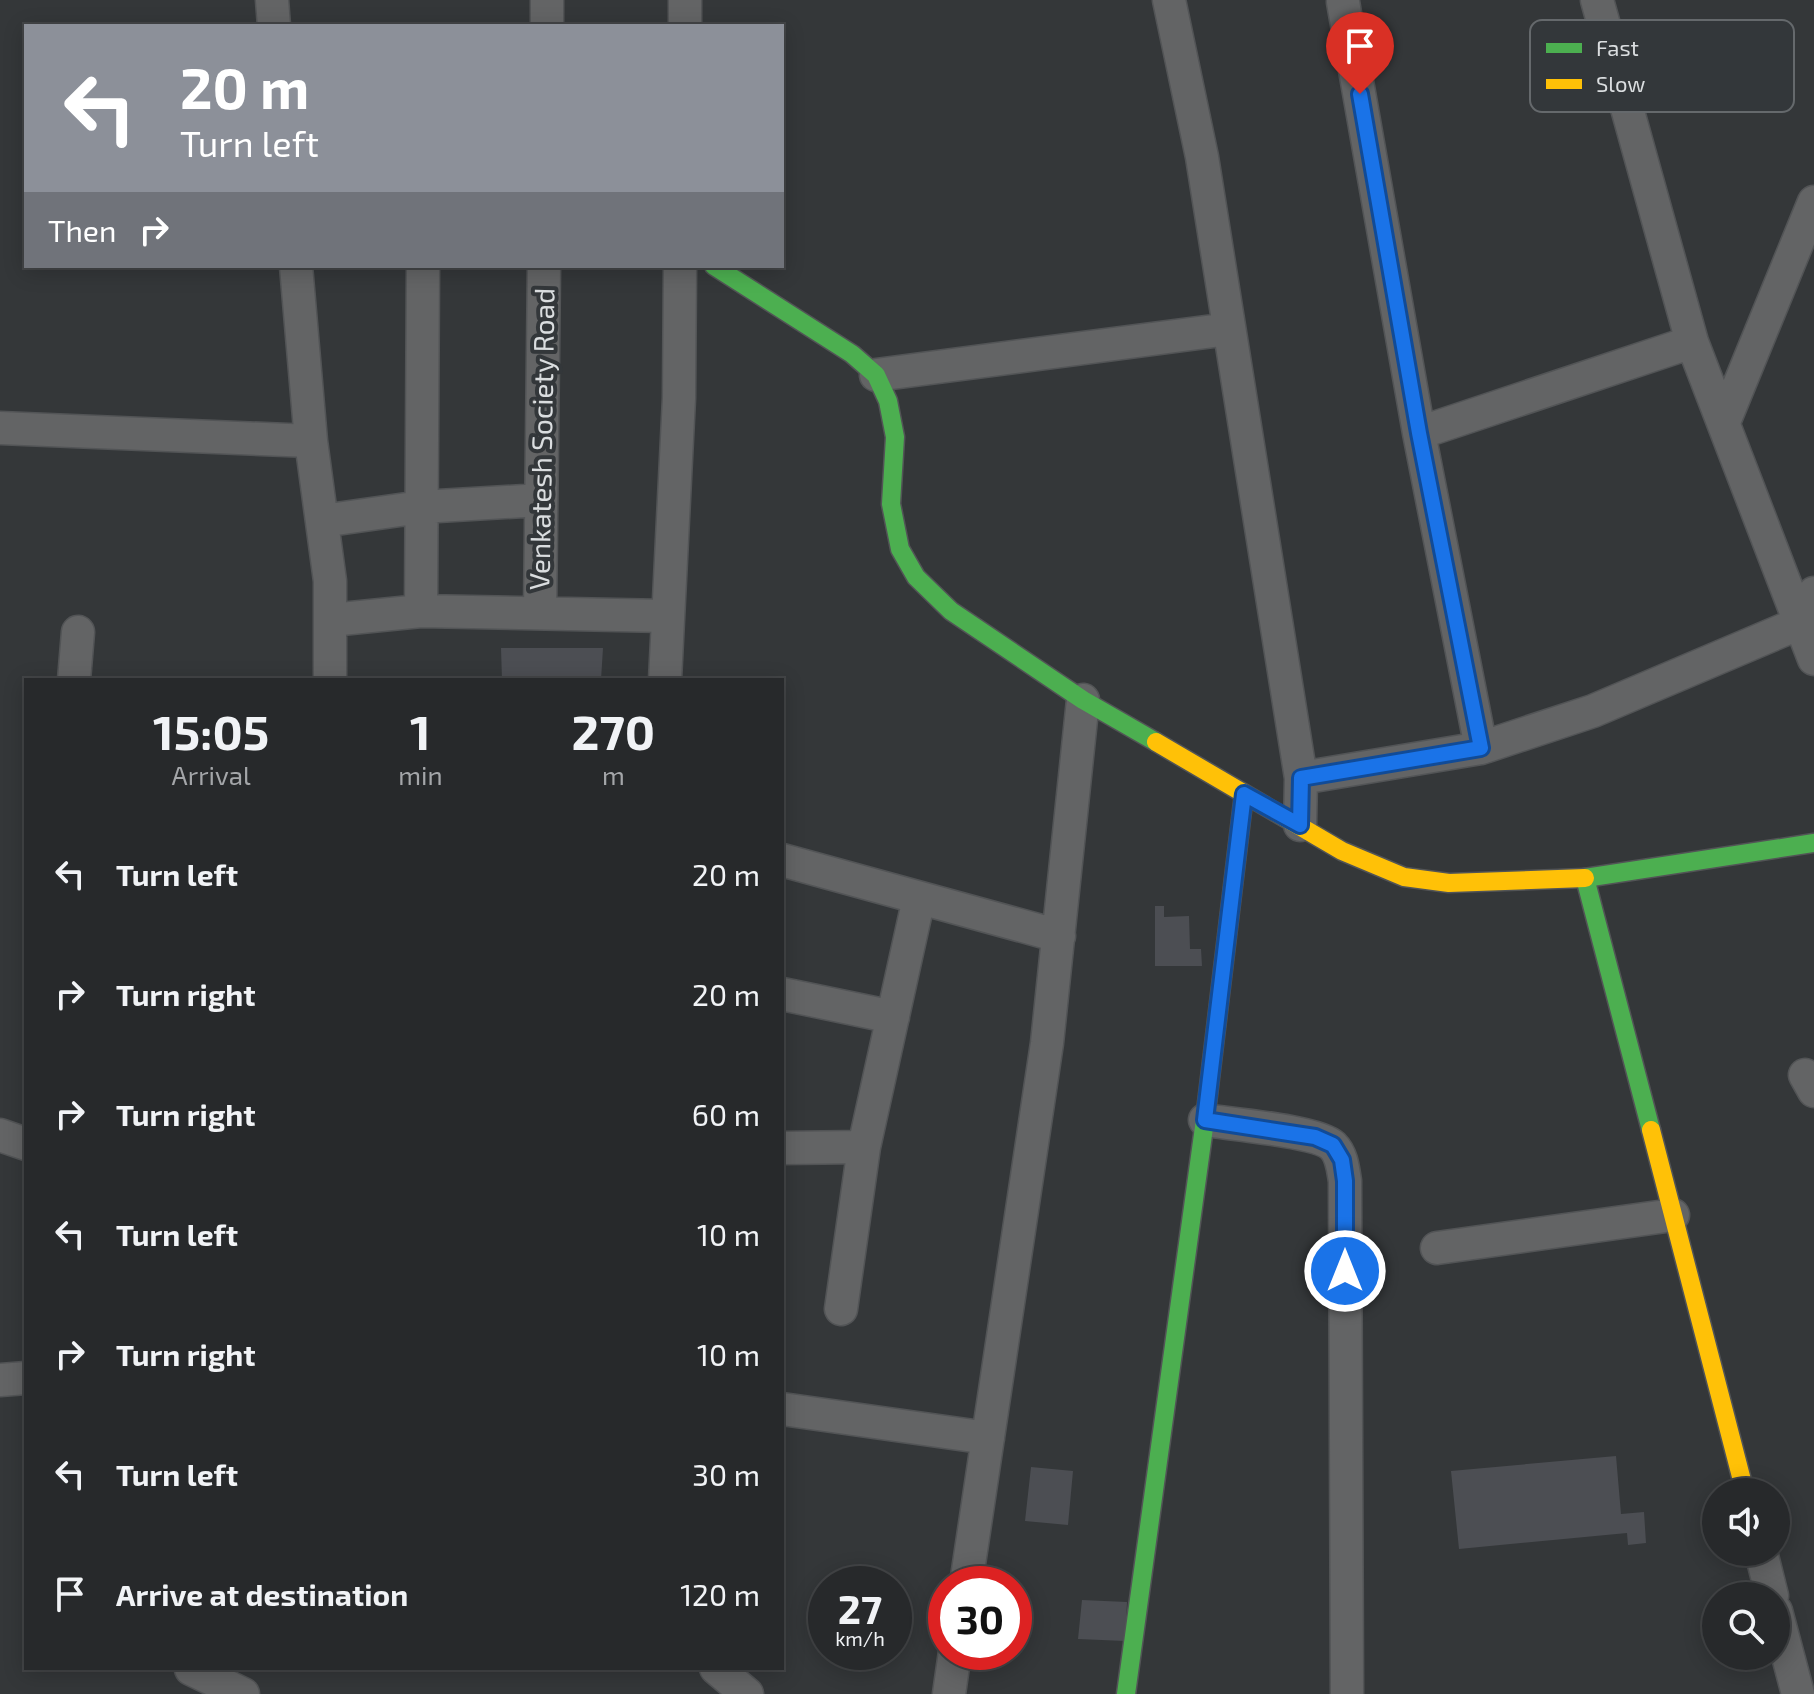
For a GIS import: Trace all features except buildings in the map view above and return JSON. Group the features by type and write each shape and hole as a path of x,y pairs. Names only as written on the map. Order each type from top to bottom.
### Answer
{"street":[{"path":"272,0 274,24"},
{"path":"547,0 547,24"},
{"path":"685,0 685,24"},
{"path":"1169,0 1202,157 1301,778 1300,825"},
{"path":"1597,0 1603,20"},
{"path":"1343,2 1419,433 1481,748"},
{"path":"1628,112 1692,342 1814,659"},
{"path":"1724,422 1814,202"},
{"path":"296,268 311,441 330,581 330,678"},
{"path":"421,611 423,268"},
{"name":"Venkatesh Society Road","path":"540,613 544,268"},
{"path":"665,678 679,398 680,268"},
{"path":"717,268 852,354 876,375 888,401 895,437 891,504 900,549 916,577 951,611 1083,700 1342,851 1404,877 1449,883 1585,878 1814,843"},
{"path":"876,375 1229,329"},
{"path":"1419,433 1692,342"},
{"path":"0,428 311,441"},
{"path":"322,521 421,507 541,500"},
{"path":"1301,778 1481,748 1593,711 1800,623 1814,593"},
{"path":"331,620 421,611 666,616"},
{"path":"74,678 78,632"},
{"path":"969,1566 1047,1043 1083,700"},
{"path":"1126,1694 1205,1120 1244,794"},
{"path":"784,861 1059,936"},
{"path":"1585,878 1741,1478"},
{"path":"841,1309 864,1147 919,898"},
{"path":"784,994 893,1017"},
{"path":"1205,1120 1315,1137 1333,1145 1342,1160 1345,1196 1347,1694"},
{"path":"0,1135 24,1143"},
{"path":"784,1148 864,1147"},
{"path":"1437,1248 1673,1215"},
{"path":"0,1380 24,1378"},
{"path":"784,1409 988,1438"},
{"path":"1790,1664 1798,1694"},
{"path":"191,1670 197,1694"},
{"path":"195,1670 243,1694"},
{"path":"718,1670 747,1694"},
{"path":"949,1694 952,1670"}],"traffic: fast":[{"path":"717,268 852,354 876,375 888,401 895,437 891,504 900,549 916,577 951,611 1083,700 1156,742"},
{"path":"1126,1694 1205,1120 1244,794"},
{"path":"1651,1130 1585,878 1814,843"}],"traffic: slow":[{"path":"1156,742 1342,851 1404,877 1449,883 1585,878"},
{"path":"1651,1130 1741,1478"}],"route":[{"path":"1345,1271 1345,1181 1342,1160 1333,1145 1315,1137 1205,1120 1244,794 1300,825 1301,778 1481,748 1419,433 1360,94"}]}
